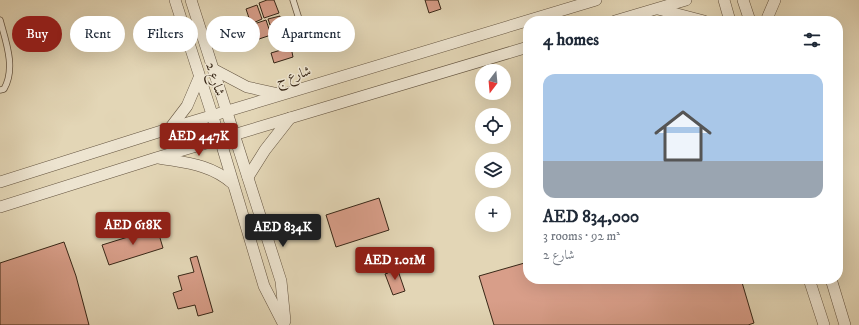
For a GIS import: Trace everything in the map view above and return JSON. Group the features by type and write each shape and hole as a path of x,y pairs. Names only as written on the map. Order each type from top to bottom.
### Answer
{"street":[{"name":"شارع 2","path":"175,0 211,116 220,139 264,286 284,325"},
{"name":"شارع 2","path":"191,0 227,111 236,134 281,281 284,325"},
{"name":"شارع ج","path":"543,16 596,0"},
{"path":"632,16 686,0"},
{"path":"724,0 729,16"},
{"path":"743,0 748,16"},
{"path":"768,16 775,0"},
{"path":"658,8 686,16"},
{"name":"شارع ج","path":"0,182 282,94 523,22"},
{"path":"0,208 156,158 523,48"},
{"path":"213,69 247,87 263,92 282,94"},
{"path":"171,128 188,106 199,78"},
{"path":"248,177 265,150 290,118"},
{"path":"156,158 207,167 220,173 232,183"},
{"path":"811,284 824,325"},
{"path":"833,284 845,325"}],"lane":[{"path":"293,0 298,16"},
{"path":"0,20 11,71 9,80 4,89 0,90"}],"building":[{"path":"267,0 274,0 279,13 264,18 259,3"},
{"path":"425,0 438,0 441,9 429,13"},
{"path":"257,5 262,19 260,20 260,16 248,16 246,9"},
{"path":"266,20 268,26 268,36 260,39 260,22"},
{"path":"292,52 293,57 274,63 271,53"},
{"path":"379,198 389,230 336,247 326,215"},
{"path":"157,228 163,248 109,265 102,245"},
{"path":"64,242 76,276 89,325 0,325 0,263"},
{"path":"197,256 213,312 198,316 195,305 178,309 173,293 182,290 178,276 194,272 190,258"},
{"path":"523,263 523,284 742,284 754,323 748,325 494,325 479,276"},
{"path":"396,265 405,291 393,295 385,274 388,273 388,268"}]}
